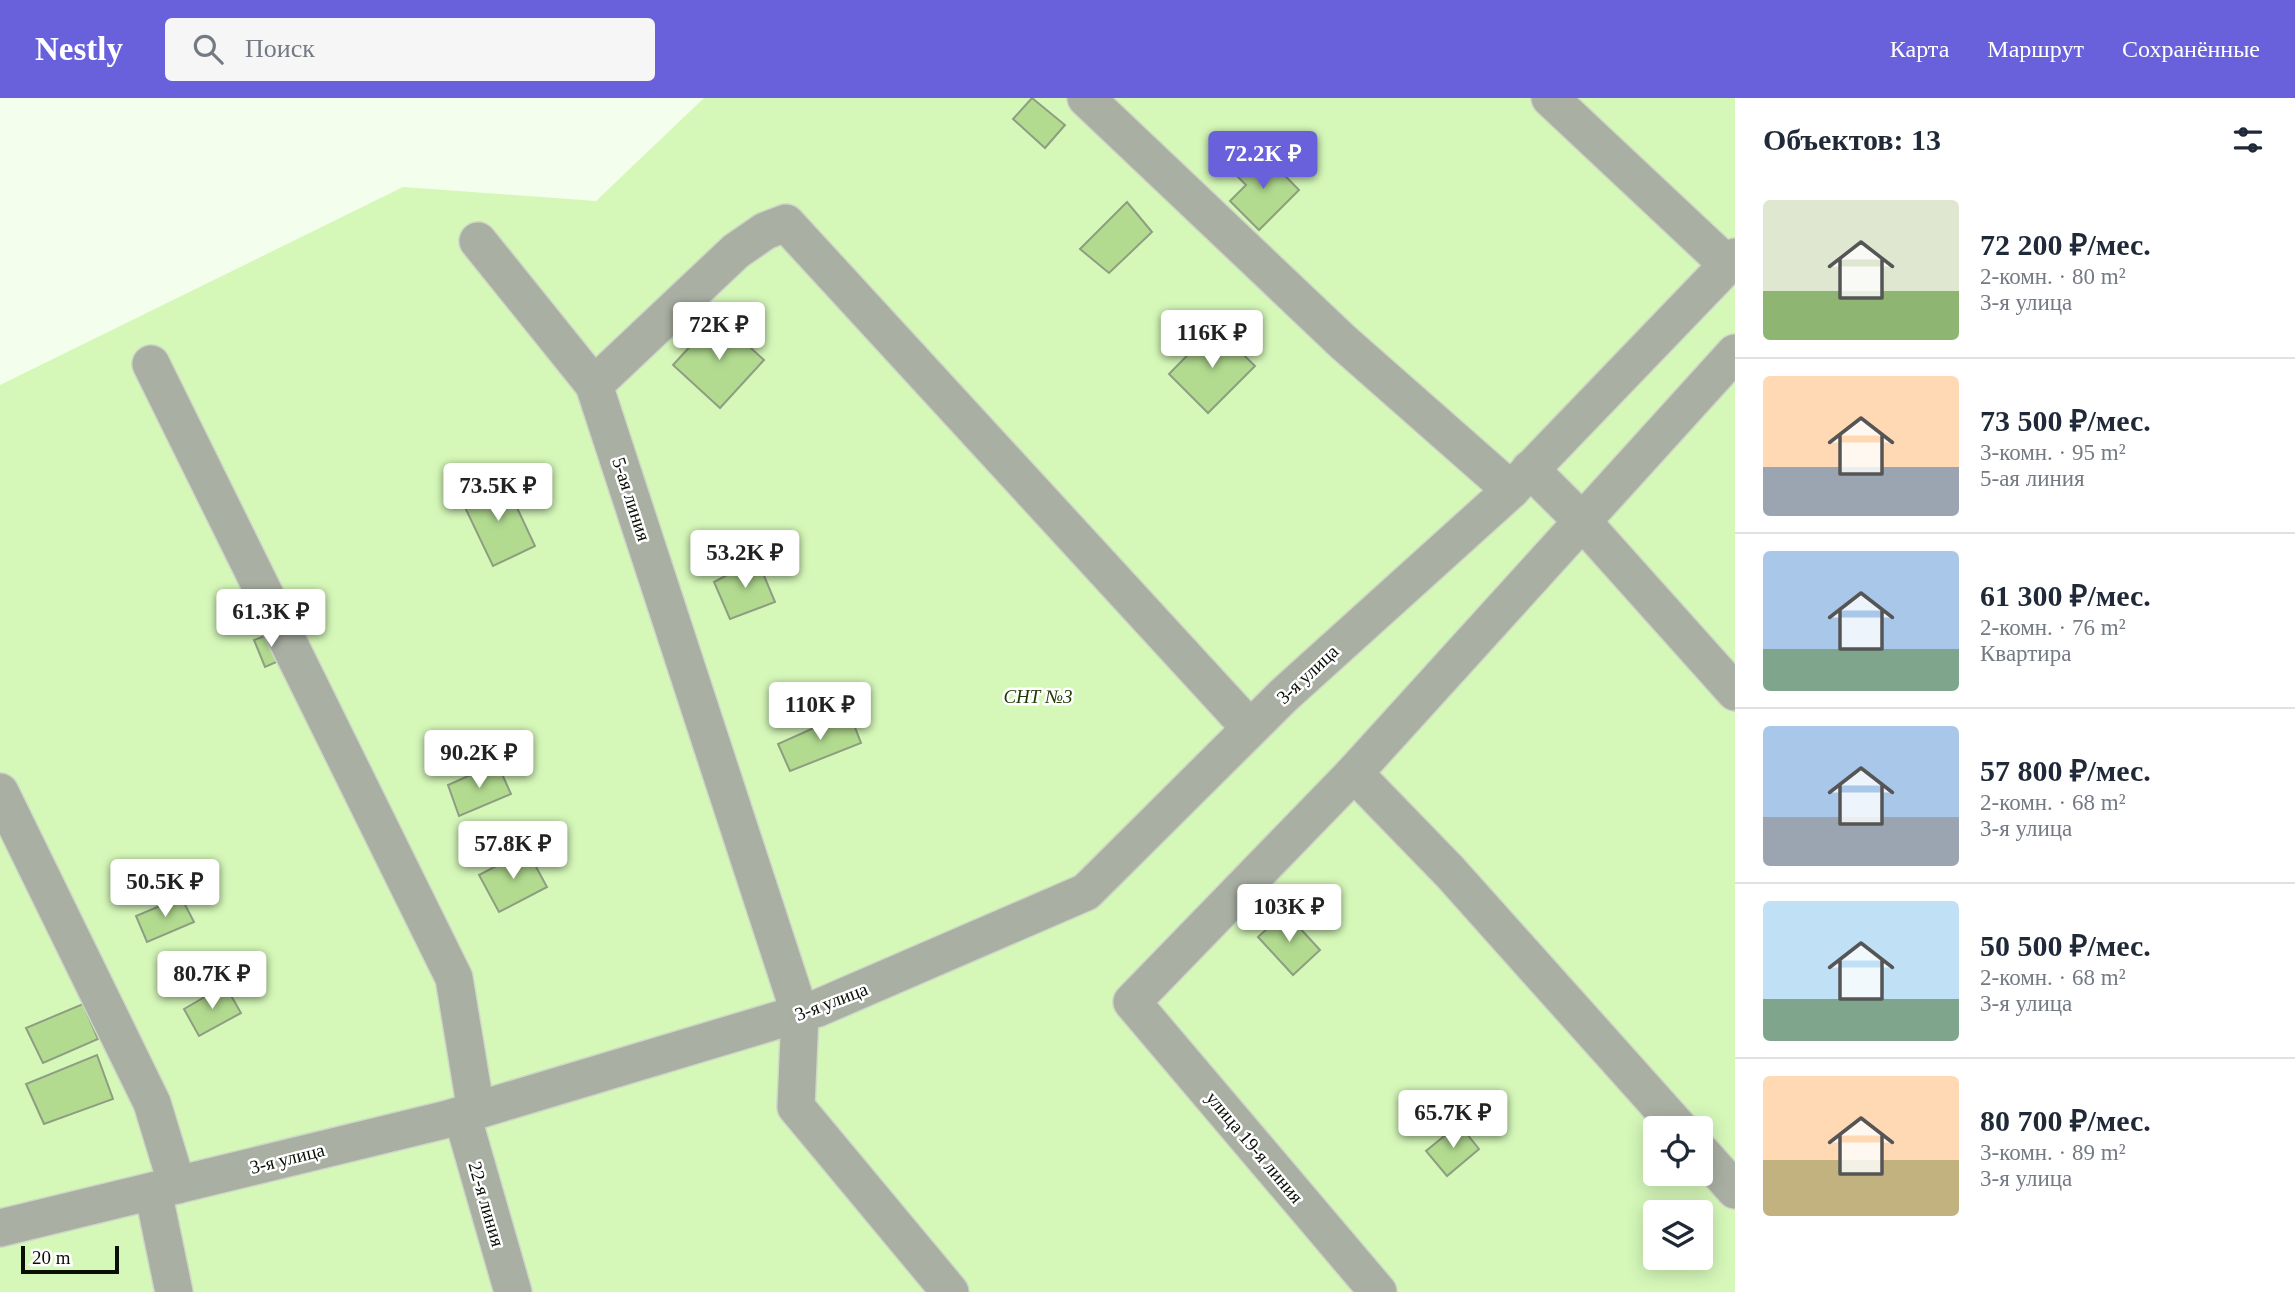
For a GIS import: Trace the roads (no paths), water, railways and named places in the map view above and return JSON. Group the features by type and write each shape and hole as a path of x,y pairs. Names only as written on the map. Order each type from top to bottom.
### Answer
{"street":[{"path":"1086,98 1343,342 1520,480 1581,520 1735,692"},
{"path":"1550,98 1732,264"},
{"path":"478,241 594,384 736,251 765,231 786,223 1250,728"},
{"name":"3-я улица","path":"0,1228 469,1113 800,1014 1086,892 1250,728 1520,480 1732,264"},
{"path":"1668,1116 1450,872 1354,773 1735,352"},
{"name":"22-я линия","path":"151,364 454,978 469,1113 513,1292"},
{"name":"5-ая линия","path":"594,384 800,1014"},
{"name":"улица 19-я линия","path":"1354,773 1132,1002 1378,1292"},
{"path":"0,792 152,1103 165,1188 174,1292"},
{"path":"800,1014 796,1107 950,1292"},
{"path":"1713,1166 1735,1191"}],"park label":[{"name":"СНТ №3","path":"1038,696"}]}
